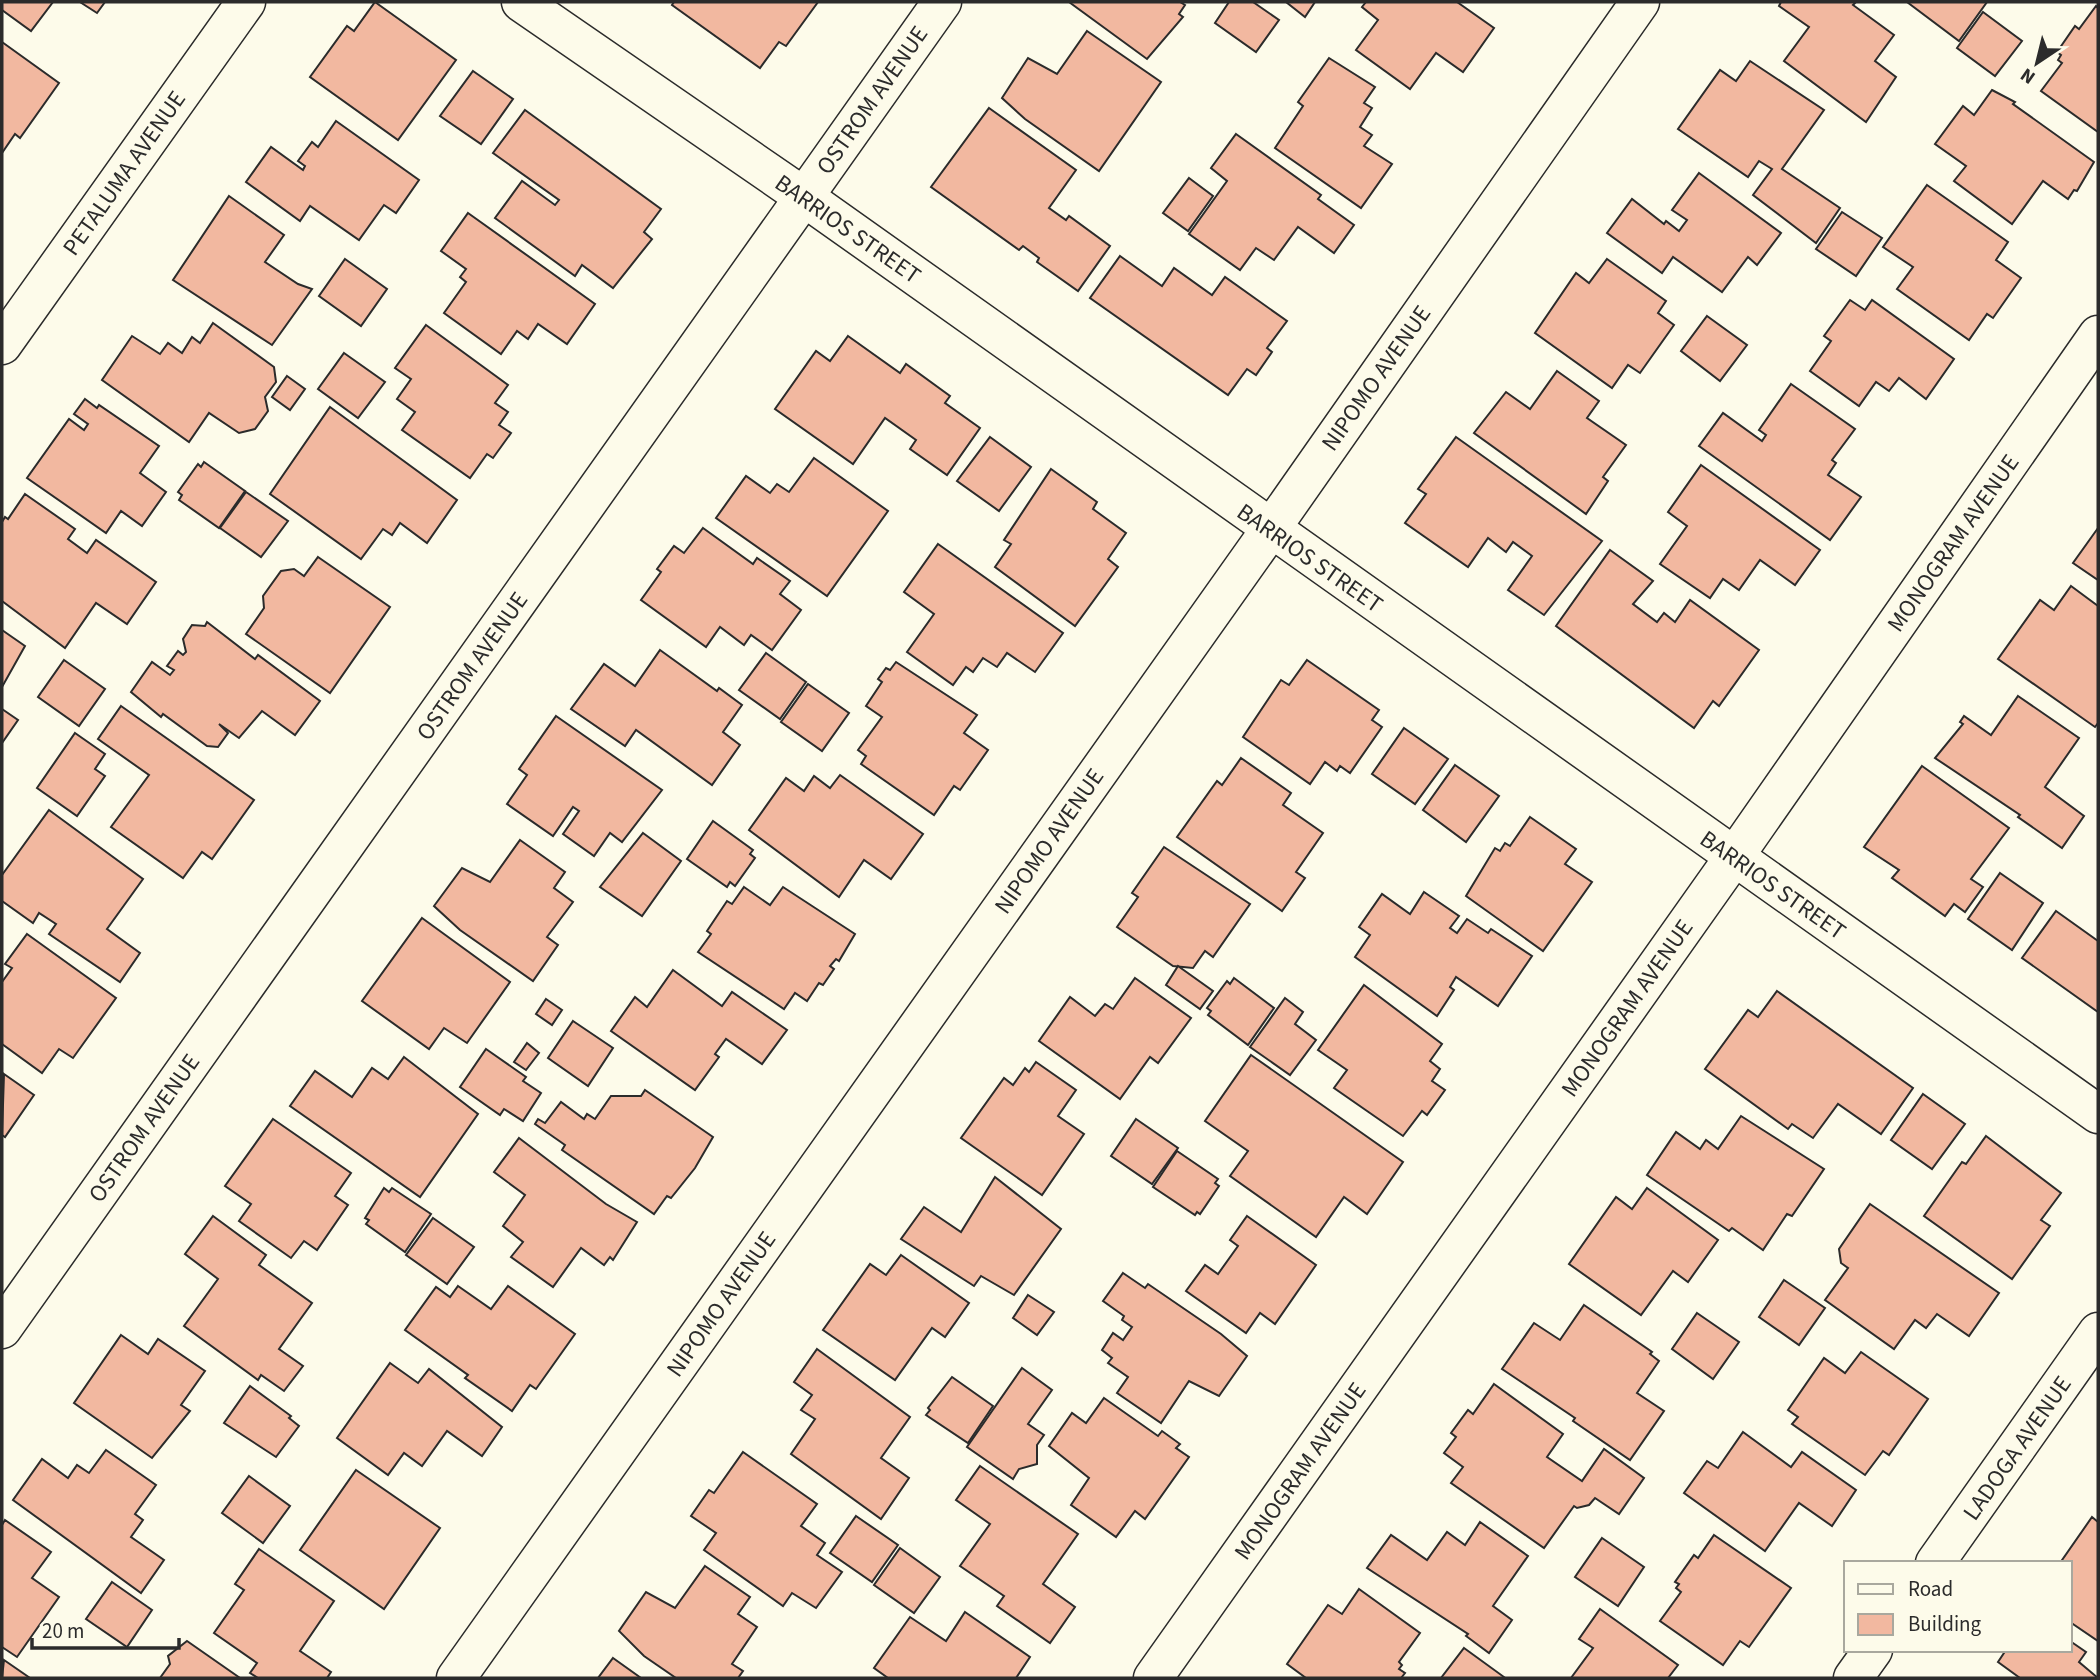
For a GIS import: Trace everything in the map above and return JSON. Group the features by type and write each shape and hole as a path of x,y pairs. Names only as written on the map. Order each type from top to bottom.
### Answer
{"street":[{"name":"PETALUMA AVENUE","path":"2,345 246,2"},
{"name":"BARRIOS STREET","path":"522,2 804,197 2098,1115"},
{"name":"OSTROM AVENUE","path":"2,1329 942,2"},
{"name":"NIPOMO AVENUE","path":"456,1678 1270,530 1640,2"},
{"name":"MONOGRAM AVENUE","path":"1153,1678 1734,857 2098,335"},
{"name":"LADOGA AVENUE","path":"1936,1561 2098,1332"},
{"path":"1853,1678 1872,1652"}],"building":[{"path":"2,2 53,2 31,31 2,10"},
{"path":"80,2 105,2 97,13"},
{"path":"375,2 456,60 398,140 310,77 347,26 354,31"},
{"path":"674,2 818,2 786,46 779,42 760,68 672,5"},
{"path":"1069,2 1180,2 1185,5 1179,14 1183,17 1147,59"},
{"path":"1229,2 1253,2 1279,20 1256,52 1215,23"},
{"path":"1286,2 1315,2 1305,17"},
{"path":"1366,2 1457,2 1494,28 1463,72 1436,53 1410,89 1356,50 1378,20 1362,7"},
{"path":"1781,2 1856,2 1853,5 1894,35 1875,61 1896,77 1866,122 1784,61 1809,27 1779,6"},
{"path":"1907,2 1987,2 1959,41"},
{"path":"2096,6 2098,132 2041,91 2062,63 2058,60 2061,55 2057,52 2075,26 2079,29"},
{"path":"1983,12 2022,41 1995,76 1957,48"},
{"path":"1087,31 1161,82 1099,171 1025,119 1002,98 1028,58 1057,74"},
{"path":"2,42 59,83 20,138 15,134 2,153"},
{"path":"1329,58 1375,87 1364,103 1372,108 1360,127 1372,135 1364,146 1392,164 1361,208 1275,148 1303,106 1298,102"},
{"path":"1750,61 1824,110 1782,169 1840,208 1816,243 1753,195 1772,169 1759,161 1748,177 1678,129 1720,70 1736,81"},
{"path":"473,71 513,99 481,144 440,116"},
{"path":"1992,90 2015,102 2013,104 2094,162 2077,191 2074,190 2068,199 2043,181 2012,224 1954,181 1966,166 1935,144 1963,106 1974,115"},
{"path":"989,108 1076,170 1049,208 1066,220 1069,216 1110,246 1078,291 1037,262 1039,258 1023,246 1019,250 931,187"},
{"path":"525,110 661,209 644,232 652,239 613,288 582,265 575,276 495,218 522,181 555,205 559,200 493,153"},
{"path":"336,121 419,180 396,213 384,205 359,240 310,206 300,221 246,182 271,147 303,170 305,166 298,161 312,142 318,147"},
{"path":"1236,134 1321,195 1318,199 1354,225 1334,253 1298,227 1274,260 1256,248 1240,270 1189,234 1227,181 1211,168"},
{"path":"1699,173 1781,233 1757,265 1748,257 1722,292 1673,257 1662,273 1607,233 1632,199 1664,224 1666,221 1679,231 1687,220 1672,210"},
{"path":"1189,178 1213,196 1188,231 1163,213"},
{"path":"1927,185 2008,242 1996,260 2021,278 1993,318 1987,314 1969,340 1897,289 1913,267 1883,247"},
{"path":"229,196 284,235 265,262 298,284 312,289 272,345 173,280"},
{"path":"1842,212 1882,238 1856,276 1816,249"},
{"path":"468,213 595,304 567,344 538,324 528,339 517,331 501,354 444,313 466,282 460,277 466,269 441,251"},
{"path":"1120,256 1162,286 1174,268 1212,295 1225,277 1287,321 1267,348 1272,352 1256,375 1247,369 1228,395 1090,298"},
{"path":"345,259 387,289 361,326 319,296"},
{"path":"1607,259 1666,301 1658,313 1674,325 1640,373 1628,365 1612,388 1535,333 1576,273 1589,283"},
{"path":"1850,300 1865,310 1872,300 1954,359 1926,399 1899,378 1889,391 1876,382 1859,406 1810,371 1831,341 1824,336"},
{"path":"1707,316 1747,345 1720,381 1681,351"},
{"path":"213,323 274,367 276,382 265,397 268,411 255,429 239,433 209,413 189,442 102,380 132,336 160,354 168,343 182,353 192,337 200,343"},
{"path":"426,325 508,385 495,403 508,412 499,425 511,433 493,458 487,454 470,478 402,430 415,412 397,399 411,379 395,368"},
{"path":"848,336 900,373 906,364 950,396 945,403 980,428 947,475 910,449 916,440 885,418 853,464 775,409 816,351 830,361"},
{"path":"344,353 385,382 358,418 318,389"},
{"path":"1557,371 1599,401 1587,418 1626,445 1603,477 1608,481 1586,514 1474,433 1506,392 1530,409"},
{"path":"287,376 305,389 290,410 272,397"},
{"path":"1791,384 1855,429 1832,460 1836,463 1828,475 1861,497 1830,540 1699,446 1723,413 1762,441 1766,435 1759,430"},
{"path":"85,399 97,408 99,405 159,446 140,473 166,492 142,526 121,511 106,533 27,478 69,419 84,430 88,424 74,414"},
{"path":"330,407 457,500 427,543 400,523 392,535 383,529 361,559 270,494"},
{"path":"990,437 1031,467 999,511 957,481"},
{"path":"1456,437 1602,541 1544,615 1508,590 1532,556 1513,542 1506,552 1488,538 1468,567 1405,523 1426,494 1418,489"},
{"path":"814,458 888,511 827,596 716,518 746,476 770,493 777,484 789,492"},
{"path":"204,462 245,491 219,528 179,500 182,495 178,492 198,464 201,467"},
{"path":"1701,465 1820,550 1795,585 1760,560 1739,590 1723,579 1710,598 1660,564 1687,526 1668,512"},
{"path":"1051,469 1097,502 1093,509 1126,533 1108,559 1118,567 1075,626 995,567 1011,544 1004,540"},
{"path":"246,492 288,521 261,557 220,528"},
{"path":"25,494 75,529 68,539 87,553 96,540 156,582 127,624 96,603 65,648 2,601 2,522 5,517 8,519"},
{"path":"703,528 753,564 757,558 790,581 780,594 801,610 772,650 751,635 744,645 720,627 706,647 641,600 661,572 657,569 674,546 684,553"},
{"path":"2098,528 2098,580 2073,563"},
{"path":"938,544 1063,633 1035,672 1007,653 997,667 983,658 973,672 966,667 953,685 907,652 934,614 904,592"},
{"path":"1610,550 1653,581 1633,604 1657,622 1664,613 1675,622 1690,600 1759,650 1719,706 1713,701 1694,728 1556,626"},
{"path":"318,557 390,607 330,693 246,634 264,608 263,596 281,571 294,569 304,576"},
{"path":"2071,586 2098,606 2098,723 2095,727 1998,659 2040,600 2054,610"},
{"path":"207,622 255,659 258,655 320,701 295,735 262,711 239,738 219,724 228,733 218,747 207,746 163,714 161,717 131,692 152,662 170,675 174,670 167,666 178,651 183,655 186,652 183,639 192,625 205,626"},
{"path":"2,630 25,646 2,687"},
{"path":"660,650 717,691 719,688 742,705 723,732 740,745 712,785 636,730 625,746 571,709 604,664 635,686"},
{"path":"766,653 806,682 780,719 739,690"},
{"path":"64,660 105,689 79,726 38,697"},
{"path":"1307,660 1379,710 1372,720 1382,727 1350,773 1340,766 1337,771 1325,762 1310,784 1243,737 1281,680 1289,685"},
{"path":"896,662 977,715 964,733 988,750 960,790 954,786 934,815 861,764 866,756 858,750 882,717 866,706 882,682 878,679 886,668 890,670"},
{"path":"808,684 849,713 822,751 781,722"},
{"path":"2018,696 2079,738 2045,787 2084,816 2062,848 2018,817 2020,815 1935,758 1963,724 1960,722 1964,716 1991,735"},
{"path":"121,706 254,800 212,859 202,852 183,878 111,827 149,775 98,739"},
{"path":"2,709 18,720 2,743"},
{"path":"556,716 662,790 622,842 610,833 594,856 563,834 579,811 573,807 553,836 507,804 527,775 519,769"},
{"path":"1404,728 1448,759 1415,804 1372,774"},
{"path":"75,733 105,754 95,769 105,776 77,816 37,788"},
{"path":"1241,758 1291,793 1283,805 1323,833 1296,872 1305,878 1282,911 1177,837 1217,781 1222,785"},
{"path":"1455,765 1499,796 1466,842 1423,810"},
{"path":"1922,766 2009,828 1971,879 1983,887 1965,912 1954,904 1945,916 1892,878 1899,870 1864,847"},
{"path":"840,775 923,834 891,879 864,860 839,897 749,830 786,778 804,791 814,776 830,788"},
{"path":"49,810 143,879 107,929 140,953 120,982 49,934 56,924 39,913 33,923 2,901 2,875"},
{"path":"1530,817 1576,849 1565,864 1592,882 1543,951 1466,896 1495,848 1500,851 1505,843 1510,846"},
{"path":"713,821 753,850 750,854 755,858 735,886 730,882 727,887 687,859"},
{"path":"643,833 681,861 642,916 600,887"},
{"path":"520,840 565,872 554,888 573,902 547,937 558,945 533,981 460,930 434,906 462,868 490,882"},
{"path":"1164,847 1250,904 1213,957 1205,951 1193,968 1173,966 1117,927 1138,897 1132,893"},
{"path":"2000,873 2043,903 2012,950 1968,919"},
{"path":"744,887 770,905 783,887 855,934 839,961 836,959 830,966 834,969 823,985 819,983 807,1001 795,993 784,1009 698,952 711,934 707,931 727,901 732,904"},
{"path":"1424,892 1459,916 1450,928 1457,933 1467,919 1488,933 1491,929 1532,956 1498,1006 1456,977 1450,987 1454,990 1437,1016 1355,957 1370,935 1359,927 1382,894 1410,914"},
{"path":"2056,911 2098,941 2098,1012 2022,958"},
{"path":"422,918 510,982 467,1043 444,1028 429,1049 362,1001"},
{"path":"27,934 116,998 73,1058 59,1049 42,1073 2,1044 2,982 12,968 5,964"},
{"path":"1178,966 1213,991 1200,1009 1166,985"},
{"path":"673,970 722,1006 732,992 787,1030 762,1064 726,1039 715,1054 719,1057 695,1090 611,1031 635,997 647,1007"},
{"path":"1135,978 1191,1018 1158,1063 1150,1057 1120,1099 1039,1041 1070,997 1095,1016 1105,1004 1113,1009"},
{"path":"1234,978 1274,1008 1248,1045 1208,1015 1211,1011 1207,1008 1227,981 1230,984"},
{"path":"1364,985 1442,1044 1430,1061 1440,1069 1432,1081 1445,1090 1427,1115 1422,1111 1403,1136 1334,1088 1347,1070 1318,1050"},
{"path":"1777,991 1913,1088 1881,1134 1838,1104 1813,1138 1792,1124 1788,1129 1705,1069 1748,1010 1758,1017"},
{"path":"1285,998 1303,1012 1295,1024 1316,1040 1290,1075 1250,1047"},
{"path":"546,999 562,1010 552,1025 536,1014"},
{"path":"573,1021 613,1048 588,1086 548,1058"},
{"path":"527,1043 539,1053 526,1070 514,1062"},
{"path":"486,1049 526,1077 523,1081 541,1093 523,1121 504,1109 500,1115 460,1087"},
{"path":"1251,1055 1403,1162 1367,1214 1344,1197 1316,1237 1230,1176 1248,1151 1205,1121"},
{"path":"404,1057 478,1114 420,1197 290,1106 315,1071 352,1097 372,1068 388,1079"},
{"path":"1036,1062 1076,1090 1058,1116 1084,1134 1042,1195 961,1138 1004,1078 1013,1085 1025,1068 1029,1072"},
{"path":"4,1074 34,1095 5,1137 2,1135"},
{"path":"645,1090 713,1137 695,1168 671,1198 667,1196 654,1214 562,1150 565,1145 535,1124 538,1119 545,1123 561,1102 584,1119 587,1114 595,1119 611,1096 641,1096"},
{"path":"1923,1094 1965,1124 1932,1169 1891,1140"},
{"path":"1741,1116 1824,1169 1792,1216 1787,1214 1763,1250 1732,1228 1729,1231 1647,1175 1676,1132 1700,1149 1706,1140 1718,1149"},
{"path":"273,1119 351,1173 335,1196 348,1205 317,1250 304,1241 291,1258 239,1221 251,1204 225,1186"},
{"path":"1136,1119 1178,1148 1152,1184 1111,1156"},
{"path":"1986,1136 2061,1193 2041,1220 2050,1226 2012,1279 1924,1216 1962,1162 1966,1164"},
{"path":"519,1138 606,1204 637,1222 613,1260 610,1257 604,1265 581,1248 553,1287 511,1257 523,1242 503,1226 525,1195 494,1172"},
{"path":"1177,1151 1218,1179 1215,1183 1219,1186 1200,1214 1197,1212 1195,1215 1153,1187"},
{"path":"995,1177 1061,1229 1014,1295 981,1276 974,1286 901,1239 924,1207 961,1232"},
{"path":"384,1188 389,1192 392,1188 431,1214 405,1252 366,1224 369,1220 365,1218"},
{"path":"1647,1188 1718,1240 1688,1282 1673,1271 1641,1315 1569,1264 1616,1197 1632,1209"},
{"path":"1870,1204 1999,1293 1969,1336 1937,1314 1926,1328 1915,1320 1894,1349 1825,1300 1848,1268 1841,1263 1839,1249"},
{"path":"213,1216 266,1255 259,1265 312,1303 279,1349 303,1366 284,1391 261,1375 258,1380 184,1326 218,1279 185,1254"},
{"path":"1247,1216 1316,1265 1275,1324 1260,1313 1246,1333 1186,1291 1205,1265 1218,1274 1238,1246 1230,1240"},
{"path":"433,1218 474,1247 447,1284 406,1255"},
{"path":"901,1255 969,1303 945,1337 932,1328 895,1380 823,1330 870,1264 886,1275"},
{"path":"1123,1273 1145,1288 1148,1284 1221,1334 1247,1356 1219,1396 1189,1381 1161,1423 1117,1393 1128,1377 1108,1363 1112,1358 1102,1350 1113,1333 1123,1340 1132,1327 1122,1320 1124,1316 1103,1301"},
{"path":"1784,1280 1825,1308 1799,1345 1759,1317"},
{"path":"458,1286 491,1309 508,1286 575,1334 536,1389 530,1385 512,1411 465,1378 468,1375 405,1330 436,1287 450,1297"},
{"path":"1028,1295 1054,1312 1037,1335 1013,1318"},
{"path":"1584,1305 1652,1352 1650,1354 1659,1361 1637,1393 1664,1411 1630,1460 1573,1421 1575,1418 1502,1369 1534,1323 1560,1340"},
{"path":"1697,1313 1739,1342 1713,1379 1672,1349"},
{"path":"121,1335 148,1354 158,1339 205,1371 181,1405 190,1411 152,1458 74,1403"},
{"path":"817,1349 910,1417 881,1458 909,1478 881,1519 791,1454 815,1419 801,1410 812,1395 794,1382"},
{"path":"1861,1352 1928,1399 1889,1455 1883,1451 1865,1475 1792,1424 1798,1417 1788,1410 1824,1358 1845,1373"},
{"path":"390,1363 418,1383 429,1369 502,1427 482,1456 447,1431 422,1466 404,1453 388,1475 337,1438"},
{"path":"1022,1368 1052,1390 1028,1424 1044,1435 1037,1445 1037,1464 1019,1469 1013,1479 967,1447"},
{"path":"952,1377 993,1406 968,1443 926,1415 930,1410 928,1408"},
{"path":"1494,1384 1563,1434 1547,1457 1582,1481 1604,1449 1644,1478 1619,1514 1595,1498 1589,1505 1577,1508 1574,1506 1544,1548 1451,1483 1463,1467 1444,1453 1456,1437 1451,1433 1468,1410 1473,1414"},
{"path":"250,1386 291,1416 289,1418 299,1426 276,1457 224,1423"},
{"path":"1104,1398 1158,1436 1162,1431 1180,1444 1176,1448 1189,1457 1145,1519 1135,1511 1116,1537 1071,1505 1089,1478 1049,1446 1072,1413 1086,1423"},
{"path":"1743,1432 1791,1467 1802,1452 1856,1490 1832,1526 1799,1503 1765,1551 1684,1493 1707,1461 1718,1468"},
{"path":"106,1450 156,1485 135,1514 143,1520 131,1537 164,1560 141,1593 13,1500 42,1459 68,1478 77,1465 89,1473"},
{"path":"743,1452 817,1504 801,1526 825,1543 817,1555 842,1572 816,1608 792,1593 783,1606 704,1550 716,1533 691,1516 709,1490 714,1493"},
{"path":"980,1466 1078,1534 1043,1584 1075,1607 1050,1643 997,1606 1004,1596 960,1566 990,1524 956,1500"},
{"path":"356,1470 440,1528 384,1609 300,1550"},
{"path":"249,1476 290,1506 263,1543 222,1513"},
{"path":"856,1516 898,1545 872,1582 830,1553"},
{"path":"2092,1517 2098,1522 2098,1641 2072,1623 2072,1561 2061,1561"},
{"path":"5,1520 51,1552 32,1578 59,1597 17,1657 2,1647 2,1525"},
{"path":"1480,1522 1528,1556 1493,1606 1512,1620 1489,1653 1466,1636 1468,1634 1367,1568 1391,1535 1427,1560 1447,1532 1465,1545"},
{"path":"1714,1535 1791,1588 1749,1647 1740,1641 1723,1665 1660,1621 1681,1592 1676,1588 1679,1584 1675,1582 1694,1555 1698,1558"},
{"path":"1602,1538 1644,1567 1618,1606 1575,1577"},
{"path":"900,1548 940,1577 914,1613 874,1585"},
{"path":"259,1549 334,1601 300,1651 331,1672 327,1678 258,1678 250,1673 257,1663 214,1633 244,1590 235,1584"},
{"path":"705,1566 750,1597 738,1614 757,1627 732,1664 743,1671 738,1678 676,1678 644,1656 619,1631 646,1592 675,1608"},
{"path":"112,1582 152,1610 127,1647 86,1619"},
{"path":"1359,1589 1420,1633 1399,1662 1402,1665 1399,1669 1405,1673 1401,1678 1306,1678 1287,1664 1328,1605 1342,1614"},
{"path":"1600,1609 1678,1665 1668,1678 1571,1678 1593,1648 1579,1639"},
{"path":"965,1612 1030,1657 1016,1678 888,1678 874,1668 910,1617 946,1641"},
{"path":"187,1641 240,1678 160,1678 170,1664 168,1656"},
{"path":"2072,1642 2086,1652 2079,1662 2098,1678 2020,1678 1998,1662 2005,1652 2072,1652"},
{"path":"1464,1648 1504,1677 1441,1678"},
{"path":"613,1658 641,1678 598,1678"},
{"path":"4,1660 30,1678 2,1678"}]}
